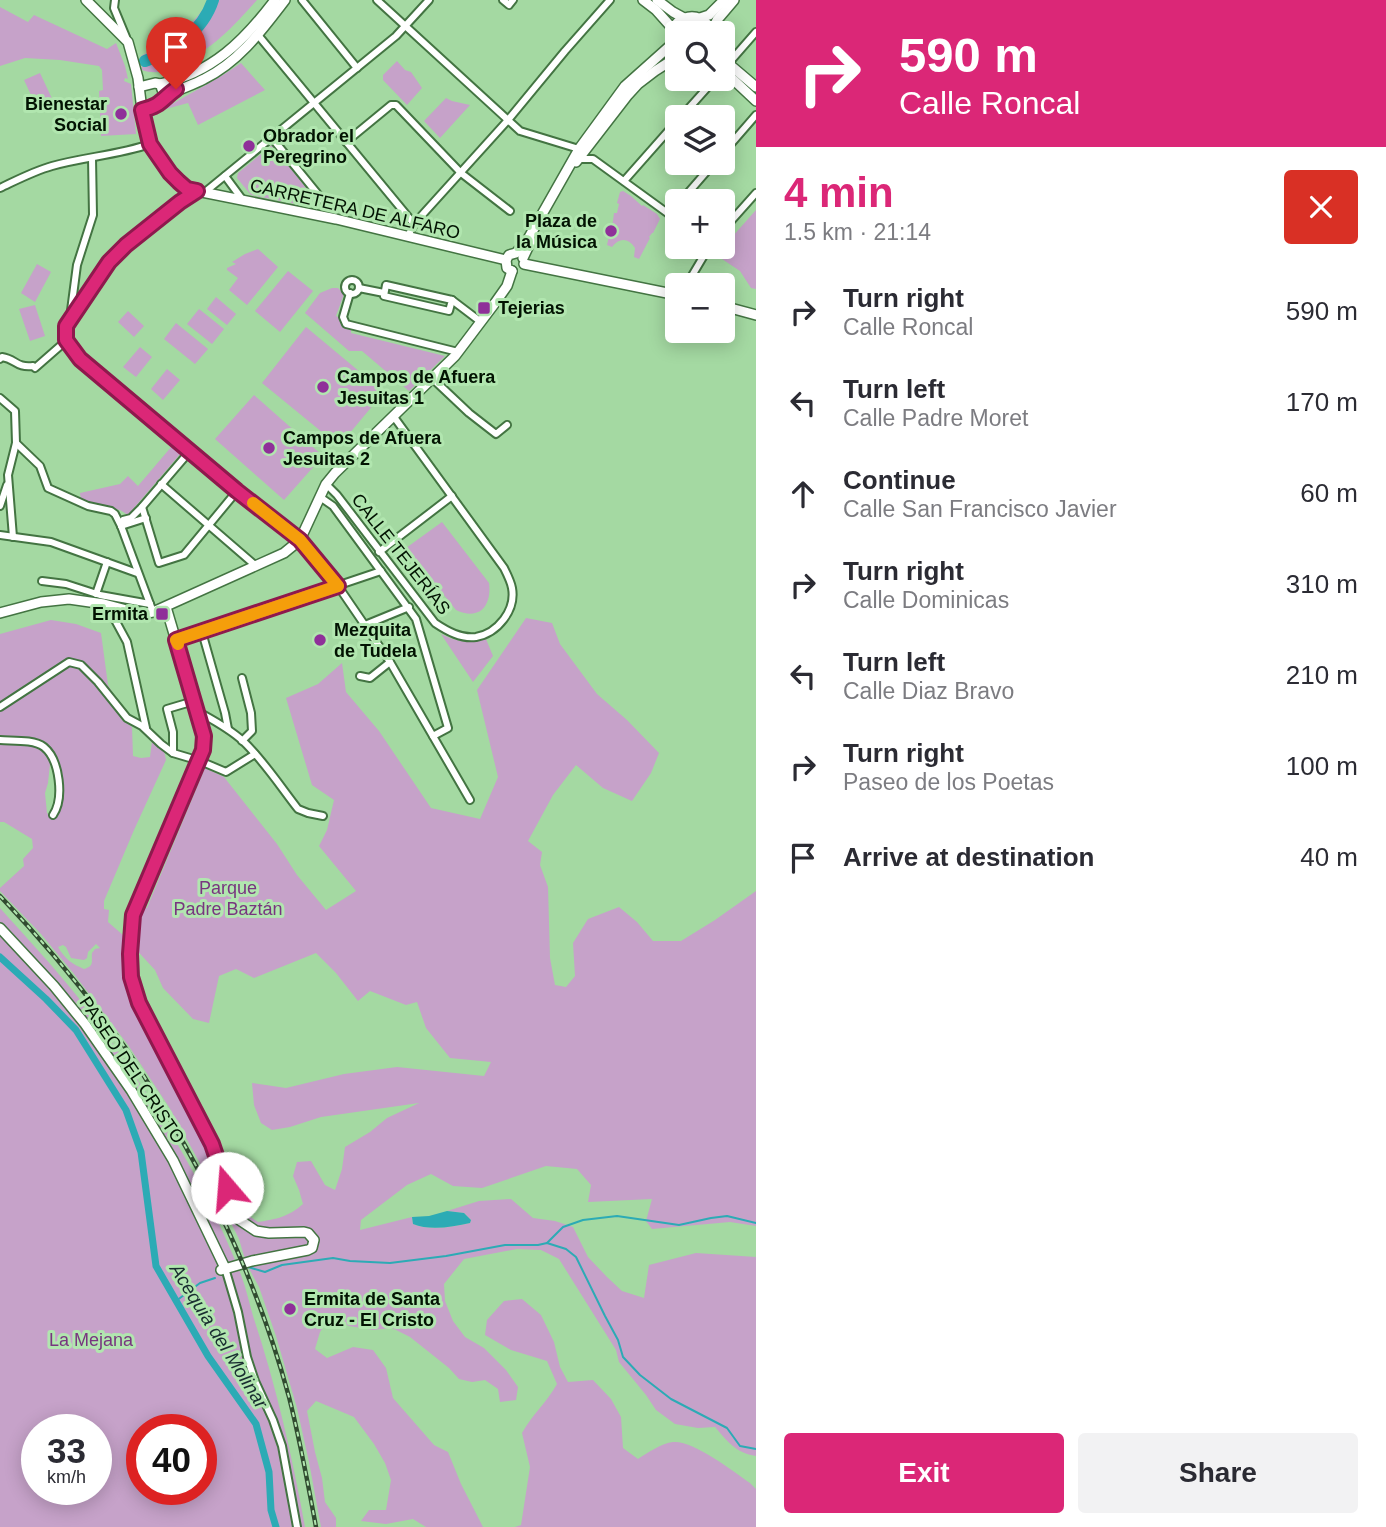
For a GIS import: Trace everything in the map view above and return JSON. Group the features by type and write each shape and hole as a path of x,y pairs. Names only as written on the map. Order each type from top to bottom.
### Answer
{"street":[{"path":"86,0 128,42"},
{"path":"115,0 114,8 137,72 150,144 179,182 187,189 201,192"},
{"path":"139,87 180,80 227,53 258,22 275,0"},
{"path":"142,110 155,107 176,89 205,79 229,64 258,35 285,0"},
{"path":"302,0 357,68"},
{"path":"377,0 520,131 579,149"},
{"path":"429,0 405,26 272,138 225,176 180,202 126,245 109,262 66,326 66,340 80,359 237,491 300,540 338,586 390,662 470,800"},
{"path":"503,0 509,5 513,0"},
{"path":"408,236 414,224 508,120 610,0"},
{"path":"643,0 665,21"},
{"path":"657,0 684,18"},
{"path":"700,18 713,12 724,0"},
{"path":"717,21 734,0"},
{"path":"680,21 692,16 705,21"},
{"path":"735,54 756,32"},
{"path":"258,35 414,224"},
{"path":"665,56 625,86 579,149 532,233 521,259 521,269 512,271 507,268 506,260 509,255 521,259 665,292"},
{"path":"521,259 578,159 638,84 665,65"},
{"path":"735,72 756,88"},
{"path":"735,76 756,101"},
{"path":"160,84 165,97"},
{"path":"692,105 704,91"},
{"path":"346,142 391,105 396,105 461,173 510,211"},
{"path":"735,139 756,115"},
{"path":"624,181 665,135"},
{"path":"272,138 325,203"},
{"path":"593,159 594,139"},
{"path":"0,188 55,165 128,152 150,144"},
{"path":"70,320 77,265 93,214 92,158"},
{"path":"578,159 593,159 665,210"},
{"path":"691,189 704,175"},
{"path":"225,176 242,199"},
{"name":"CARRETERA DE ALFARO","path":"201,192 506,260"},
{"path":"735,217 756,193"},
{"path":"42,581 66,584 152,608 166,607 284,553 300,540 326,484 334,473 458,352 507,286 512,271"},
{"path":"350,293 345,287 348,281 355,280 359,288"},
{"path":"384,293 386,285 452,300 481,322"},
{"path":"359,288 449,311 452,300"},
{"path":"350,293 355,293 359,288"},
{"path":"350,293 343,317 346,324 458,352"},
{"path":"735,309 756,315"},
{"path":"0,359 7,358 20,366 35,368 66,340"},
{"path":"433,379 496,434 507,425"},
{"path":"0,398 15,411 16,443 8,475 13,537"},
{"name":"CALLE TEJERÍAS","path":"326,484 435,623 449,633 467,637 477,637 492,631 506,617 513,602 512,587 504,568 394,417"},
{"path":"16,443 40,466 48,488 88,506 115,514 152,608"},
{"path":"121,526 123,520 131,518 142,507 190,451"},
{"path":"0,506 8,484"},
{"path":"161,484 256,566"},
{"path":"142,507 159,563 165,562 184,555 237,491"},
{"path":"379,552 452,496"},
{"name":"CALLE TEJERÍAS","path":"320,497 333,506 416,619 448,728 433,736"},
{"path":"121,526 146,518"},
{"path":"0,535 51,542 138,573"},
{"path":"96,594 107,562"},
{"path":"176,640 381,571"},
{"path":"0,613 69,598 142,614 152,608"},
{"path":"166,607 204,736 203,750 133,915 131,977 139,1003 212,1144 238,1219 256,1231 304,1232 314,1240 312,1248 308,1250 223,1269"},
{"path":"365,625 409,607"},
{"path":"117,609 114,618 127,642 147,730"},
{"path":"202,632 228,729"},
{"path":"0,707 69,662 74,662 81,665 98,682 127,718 142,726 173,753 226,772 255,754"},
{"path":"360,676 370,678 390,662"},
{"path":"242,678 251,713 252,731 242,741"},
{"path":"173,753 173,732 167,709 196,706 242,741 298,808 323,816"},
{"path":"0,740 33,743 43,746 49,754 57,771 60,800 53,815"},
{"name":"PASEO DEL CRISTO","path":"0,928 85,1024 131,1090 173,1160 223,1269 238,1312 247,1357 282,1446 297,1527"}],"green space":[{"path":"209,0 257,0 222,36 192,58 161,72 142,70 141,56 180,33 196,19"},
{"path":"0,7 28,22 34,15 107,49 116,43 128,79 125,78 124,81 131,84 136,134 101,136 99,91 103,90 102,70 99,66 25,58 0,66"},
{"path":"397,61 405,70 411,72 422,88 407,105 383,80 383,75"},
{"path":"241,63 265,90 198,125 188,103 162,110 222,76"},
{"path":"40,73 55,105 39,112 24,80"},
{"path":"446,98 470,105 440,138 424,121"},
{"path":"272,145 313,197 311,207 251,195 237,178 238,173"},
{"path":"623,191 657,214 660,219 639,259 634,257 635,248 627,241 621,240 612,247 607,245 620,192"},
{"path":"756,210 756,289 751,288 740,271 722,259 735,259 735,234"},
{"path":"258,249 278,267 247,305 229,290 238,278 227,268 236,264 232,262 245,254"},
{"path":"37,264 51,272 35,302 21,293"},
{"path":"288,271 313,291 280,332 255,311"},
{"path":"338,288 344,294 336,316 340,318 342,327 351,328 351,333 445,356 409,391 362,351 349,351 305,313 320,293"},
{"path":"216,297 236,314 227,325 207,309"},
{"path":"35,305 45,336 30,341 19,309"},
{"path":"199,309 224,329 212,344 187,324"},
{"path":"128,311 144,326 134,337 118,322"},
{"path":"176,323 208,349 195,364 164,339"},
{"name":"Campos de Afuera Jesuitas 1","path":"306,327 384,392 339,446 262,383"},
{"path":"140,347 152,357 136,377 123,367"},
{"path":"167,369 180,380 163,400 151,389"},
{"name":"Campos de Afuera Jesuitas 2","path":"254,395 323,456 284,500 215,439"},
{"path":"172,446 181,453 128,515 120,510 81,500 80,493 120,484 128,476 138,486"},
{"path":"442,522 489,583 486,605 477,612 471,614 456,610 406,548"},
{"name":"Parque Padre Baztán","path":"526,618 552,623 560,644 597,694 659,753 651,773 632,801 603,788 576,765 553,795 528,841 542,852 540,865 548,887 550,958 555,985 566,987 575,976 573,943 588,919 619,907 637,922 653,941 681,941 756,891 756,1226 730,1222 652,1229 646,1221 652,1199 588,1202 591,1185 577,1169 546,1166 482,1188 453,1186 431,1174 407,1185 361,1220 360,1230 412,1217 413,1224 427,1227 441,1228 470,1223 471,1220 464,1213 447,1211 479,1201 511,1199 533,1218 573,1227 588,1257 607,1277 622,1291 644,1298 649,1265 696,1253 756,1257 756,1456 749,1455 728,1442 715,1427 698,1428 675,1424 656,1410 619,1362 616,1350 559,1259 541,1250 517,1249 464,1259 444,1284 445,1301 453,1321 465,1337 484,1348 506,1370 518,1387 516,1400 500,1402 498,1389 485,1380 472,1382 459,1379 410,1337 392,1328 373,1330 349,1326 330,1317 320,1332 315,1349 327,1358 353,1347 373,1350 386,1368 393,1398 434,1445 448,1452 483,1527 426,1527 413,1519 386,1524 361,1521 369,1510 386,1510 391,1480 385,1463 354,1417 316,1401 307,1411 325,1502 336,1518 336,1527 321,1527 297,1408 276,1336 239,1239 213,1187 169,1107 128,1045 41,934 0,891 24,866 23,859 33,848 32,839 0,822 0,634 51,620 76,624 101,633 108,685 119,704 113,705 122,720 132,727 133,756 150,757 152,741 164,751 166,760 104,901 104,909 109,910 108,922 131,942 133,915 138,906 147,908 205,768 224,777 326,910 356,891 319,846 327,830 334,800 312,785 286,698 318,684 342,663 346,692 379,731 431,808 480,819 498,777 477,690","holes":["56,762 64,792 61,805 52,819 47,813 45,793 50,764","96,944 100,948 95,949 91,965 84,969 69,961 58,947 66,947 71,958 84,960","131,944 155,970 163,988 193,1019 209,1023 219,976 236,969 254,978 316,953 358,1001 370,991 406,1005 417,1002 426,1028 450,1058 491,1062 484,1076 397,1067 344,1074 286,1088 252,1083 254,1105 261,1123 272,1130 321,1117 419,1103 387,1118 345,1147 335,1190 325,1185 311,1161 297,1162 293,1176 303,1204 298,1208 282,1217 258,1222 236,1207 250,1222 267,1229 307,1228 314,1241 304,1231 271,1237 252,1234 242,1228 230,1210 217,1157 139,1004 130,976"]},
{"path":"441,634 463,641 486,639 493,656 473,682"},
{"name":"La Mejana","path":"0,908 101,1027 169,1130 209,1202 246,1290 283,1420 305,1527 0,1527"},
{"path":"522,1299 541,1315 568,1382 593,1380 611,1399 621,1417 623,1448 638,1459 664,1444 673,1442 691,1446 713,1457 756,1489 756,1527 515,1527 521,1525 530,1467 522,1433 557,1384 547,1361 511,1350 485,1335 487,1320 504,1301"}],"water":[{"path":"447,1211 464,1213 471,1220 470,1223 434,1228 413,1224 412,1217"}],"waterway":[{"path":"145,61 166,52 195,30 213,0"},
{"name":"Acequia del Molinar","path":"0,957 76,1030 126,1110 141,1152 156,1266 208,1356 256,1424 269,1472 271,1510 276,1527"},
{"path":"547,1243 563,1227 583,1220 617,1216 679,1225 727,1216 756,1223"},
{"path":"248,1267 265,1272 282,1265 333,1258 390,1263 505,1245 547,1243 566,1249 576,1257 618,1340 623,1357 640,1375 671,1399 727,1428 740,1446 756,1449"},
{"path":"176,1301 200,1283 215,1278"}],"railway":[{"path":"0,896 94,1005 143,1074 201,1175 236,1247 278,1359 297,1429 316,1527"}],"slow traffic":[{"path":"178,644 176,640 338,586 300,540 253,503"}],"place":[{"name":"Bienestar Social","path":"121,114"},
{"name":"Obrador el Peregrino","path":"249,146"},
{"name":"Plaza de la Música","path":"611,231"},
{"name":"Tejerias","path":"484,308"},
{"name":"Campos de Afuera Jesuitas 1","path":"323,387"},
{"name":"Campos de Afuera Jesuitas 2","path":"269,448"},
{"name":"Ermita","path":"162,614"},
{"name":"Mezquita de Tudela","path":"320,640"},
{"name":"Ermita de Santa Cruz - El Cristo","path":"290,1309"}],"route":[{"path":"176,89 155,107 142,110 150,144 179,182 187,189 197,191 132,240 109,262 66,326 66,340 80,359 237,491 300,540 338,586 176,640 204,736 203,750 133,915 131,977 139,1003 212,1144 227,1188"}]}
